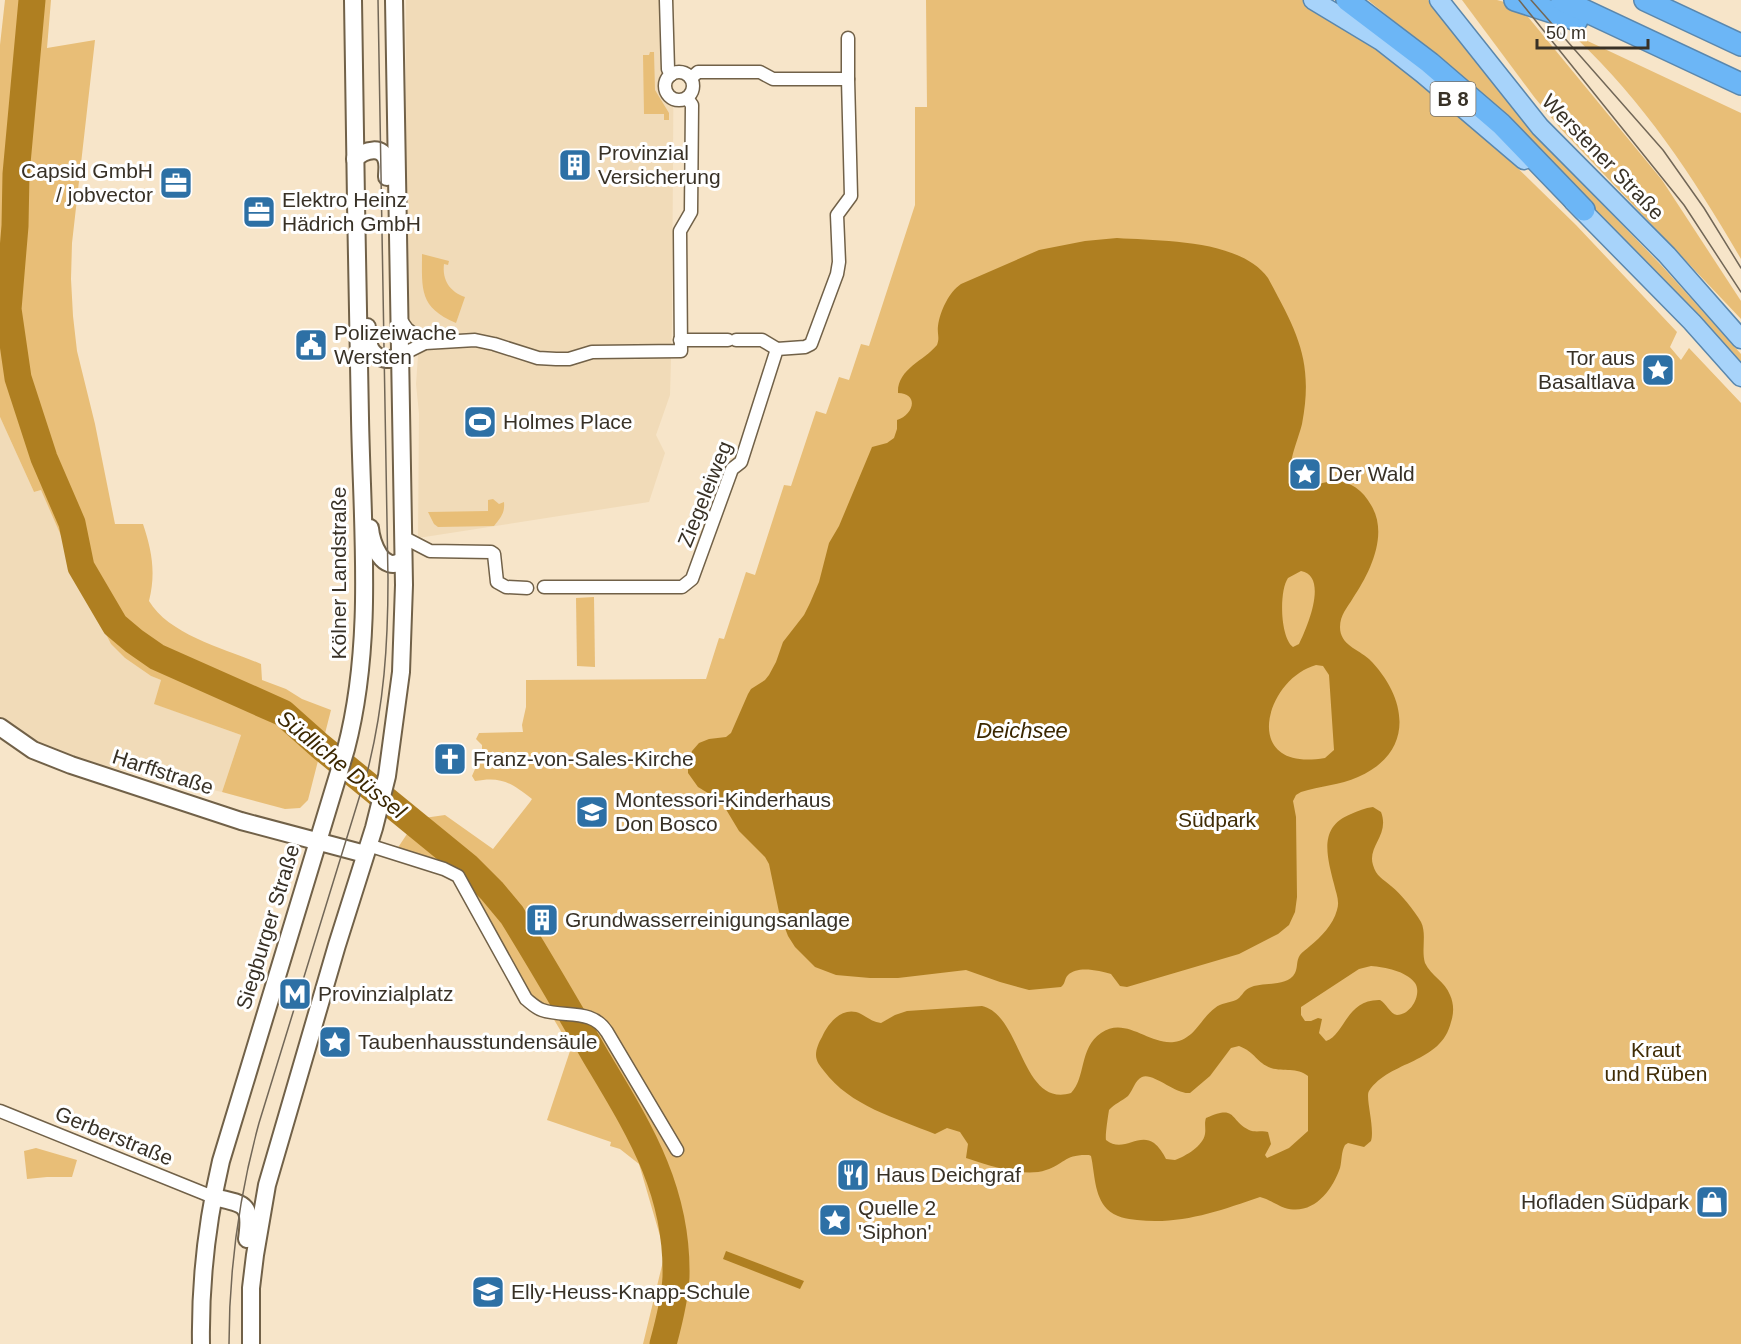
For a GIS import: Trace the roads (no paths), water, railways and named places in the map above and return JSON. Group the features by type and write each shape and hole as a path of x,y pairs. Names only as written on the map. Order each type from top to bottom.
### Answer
{"highway":[{"path":"1347,0 1430,63 1501,124 1584,210"},
{"path":"1515,0 1559,13 1701,65"},
{"path":"1562,0 1741,84"},
{"path":"1645,0 1741,45"}],"main road":[{"name":"Kölner Landstraße","path":"319,841 346,749 356,703 361,666 363,621 363,503 353,0"},
{"path":"251,1344 251,1288 267,1185 376,821 387,776 401,672 404,631 394,0"},
{"name":"B 8","path":"1313,0 1389,48 1584,210 1692,322 1741,377"},
{"name":"Werstener Straße","path":"1439,0 1540,127 1667,255 1741,339"},
{"path":"355,159 362,153 373,150 385,156 389,205 398,213"},
{"name":"Kölner Landstraße","path":"358,300 366,307 367,330 373,351 389,360 401,355"},
{"path":"363,503 370,509 370,533 374,549 391,564 399,564 403,560"},
{"name":"Harffstraße","path":"0,727 28,747 71,765 209,811 319,841"},
{"name":"Siegburger Straße","path":"201,1344 203,1272 213,1197 234,1113 319,841 367,850"},
{"path":"213,1197 240,1204 246,1208 249,1218 246,1241 255,1255"},
{"name":"Siegburger Straße","path":"200,1321 209,1331 210,1344"}],"street":[{"path":"666,0 668,69 671,75"},
{"path":"401,355 425,343 475,340 538,358 556,359 569,359 592,352 732,340 762,340 777,348 805,347 812,344 837,273 839,262 837,215 851,196 848,38"},
{"path":"682,72 691,78 693,89 687,98 676,100 667,94 665,84 671,75 682,72"},
{"path":"691,78 698,72 760,72 773,79 848,79"},
{"path":"681,346 680,231 691,213 692,105 687,98"},
{"path":"400,319 407,329 425,343"},
{"name":"Ziegeleiweg","path":"544,587 682,587 692,579 732,469 741,462 777,348"},
{"path":"403,537 430,551 491,552 494,554 495,579 499,585 527,588"},
{"path":"403,560 423,556 430,551"},
{"name":"Siegburger Straße","path":"367,850 444,869 458,876 526,999 539,1009 586,1016 603,1025 677,1150"},
{"name":"Gerberstraße","path":"0,1111 213,1197"}],"water":[{"name":"Deichsee","path":"1117,238 1198,244 1239,256 1255,265 1268,278 1295,331 1304,364 1305,402 1302,424 1290,468 1294,480 1304,485 1341,481 1351,485 1364,495 1376,516 1378,541 1375,553 1366,577 1343,615 1340,627 1346,642 1369,659 1392,690 1398,707 1397,739 1389,754 1376,766 1358,777 1296,795 1293,801 1296,817 1297,897 1295,912 1289,925 1278,934 1239,954 1127,987 1120,986 1111,974 1089,970 1072,972 1061,987 1029,990 966,970 898,978 836,975 815,967 795,947 779,912 769,864 765,857 739,831 721,801 698,787 688,773 688,761 692,751 699,743 726,737 731,733 751,689 769,675 783,642 804,615 819,582 829,543 839,526 872,447 887,443 894,438 897,420 910,410 912,401 905,394 898,393 899,385 906,371 937,345 941,314 953,292 961,284 1039,250 1085,241","holes":["1301,571 1309,575 1314,582 1314,603 1299,644 1293,647 1285,634 1283,624 1283,593 1288,578","1316,665 1323,666 1329,675 1334,750 1325,758 1298,759 1280,752 1271,739 1269,722 1274,705 1284,688 1298,674"]},
{"path":"1373,807 1381,812 1383,820 1381,834 1373,852 1374,869 1403,898 1421,922 1424,932 1425,963 1448,990 1453,1015 1445,1036 1437,1046 1389,1073 1369,1091 1371,1141 1364,1147 1348,1143 1345,1145 1340,1168 1332,1185 1313,1205 1295,1210 1260,1197 1215,1212 1184,1219 1153,1221 1121,1217 1107,1209 1100,1197 1091,1156 1074,1156 1052,1168 1037,1172 1006,1170 966,1158 968,1144 960,1132 947,1128 935,1134 875,1110 835,1083 817,1061 817,1050 825,1032 832,1021 848,1012 861,1014 881,1023 907,1011 982,1006 995,1013 1006,1026 1031,1074 1042,1087 1054,1094 1071,1093 1076,1087 1089,1047 1101,1033 1119,1028 1164,1042 1181,1040 1192,1033 1215,1008 1238,999 1249,988 1291,978 1296,971 1300,955 1326,930 1337,910 1338,903 1328,853 1329,834 1333,826 1341,820","holes":["1371,966 1395,970 1411,979 1417,987 1414,1003 1407,1011 1397,1015 1392,1013 1380,1000 1369,1001 1353,1011 1338,1032 1326,1041 1319,1033 1322,1019 1305,1021 1301,1015 1301,1007 1359,969","1239,1046 1271,1068 1295,1071 1308,1076 1308,1131 1289,1148 1267,1158 1265,1155 1271,1144 1268,1132 1249,1130 1228,1113 1206,1118 1205,1134 1201,1143 1189,1153 1175,1160 1166,1159 1158,1146 1148,1140 1118,1145 1106,1140 1109,1110 1128,1096 1140,1078 1147,1076 1178,1091 1190,1093 1210,1076 1231,1048"]},
{"path":"836,1206 845,1209 848,1218 845,1227 836,1230 827,1227 824,1218 827,1209"},
{"path":"726,1251 804,1281 800,1289 723,1259"}],"waterway":[{"name":"Südliche Düssel","path":"32,0 16,174 15,226 8,309 18,378 44,458 72,523 81,567 115,625 134,641 157,657 283,713 468,867 512,915 641,1135 663,1188 675,1246 676,1277 673,1302 663,1344"}],"tram line":[{"path":"229,1344 236,1232 252,1150 368,769 378,721 384,674 388,579 378,0"},
{"path":"1519,0 1684,205 1741,292"},
{"path":"1531,0 1663,150 1704,208 1741,268"}],"place":[{"name":"Provinzial Versicherung","path":"575,165"},
{"name":"Capsid GmbH / jobvector","path":"176,183"},
{"name":"Elektro Heinz Hädrich GmbH","path":"259,212"},
{"name":"Polizeiwache Wersten","path":"311,345"},
{"name":"Tor aus Basaltlava","path":"1658,370"},
{"name":"Holmes Place","path":"480,422"},
{"name":"Der Wald","path":"1305,474"},
{"name":"Franz-von-Sales-Kirche","path":"450,759"},
{"name":"Montessori-Kinderhaus Don Bosco","path":"592,812"},
{"name":"Grundwasserreinigungsanlage","path":"542,920"},
{"name":"Provinzialplatz","path":"295,994"},
{"name":"Taubenhausstundensäule","path":"335,1042"},
{"name":"Haus Deichgraf","path":"853,1175"},
{"name":"Hofladen Südpark","path":"1712,1202"},
{"name":"Quelle 2 'Siphon'","path":"835,1220"},
{"name":"Elly-Heuss-Knapp-Schule","path":"488,1292"}],"park label":[{"name":"Südpark","path":"1217,820"},
{"name":"Kraut und Rüben","path":"1656,1062"}]}
